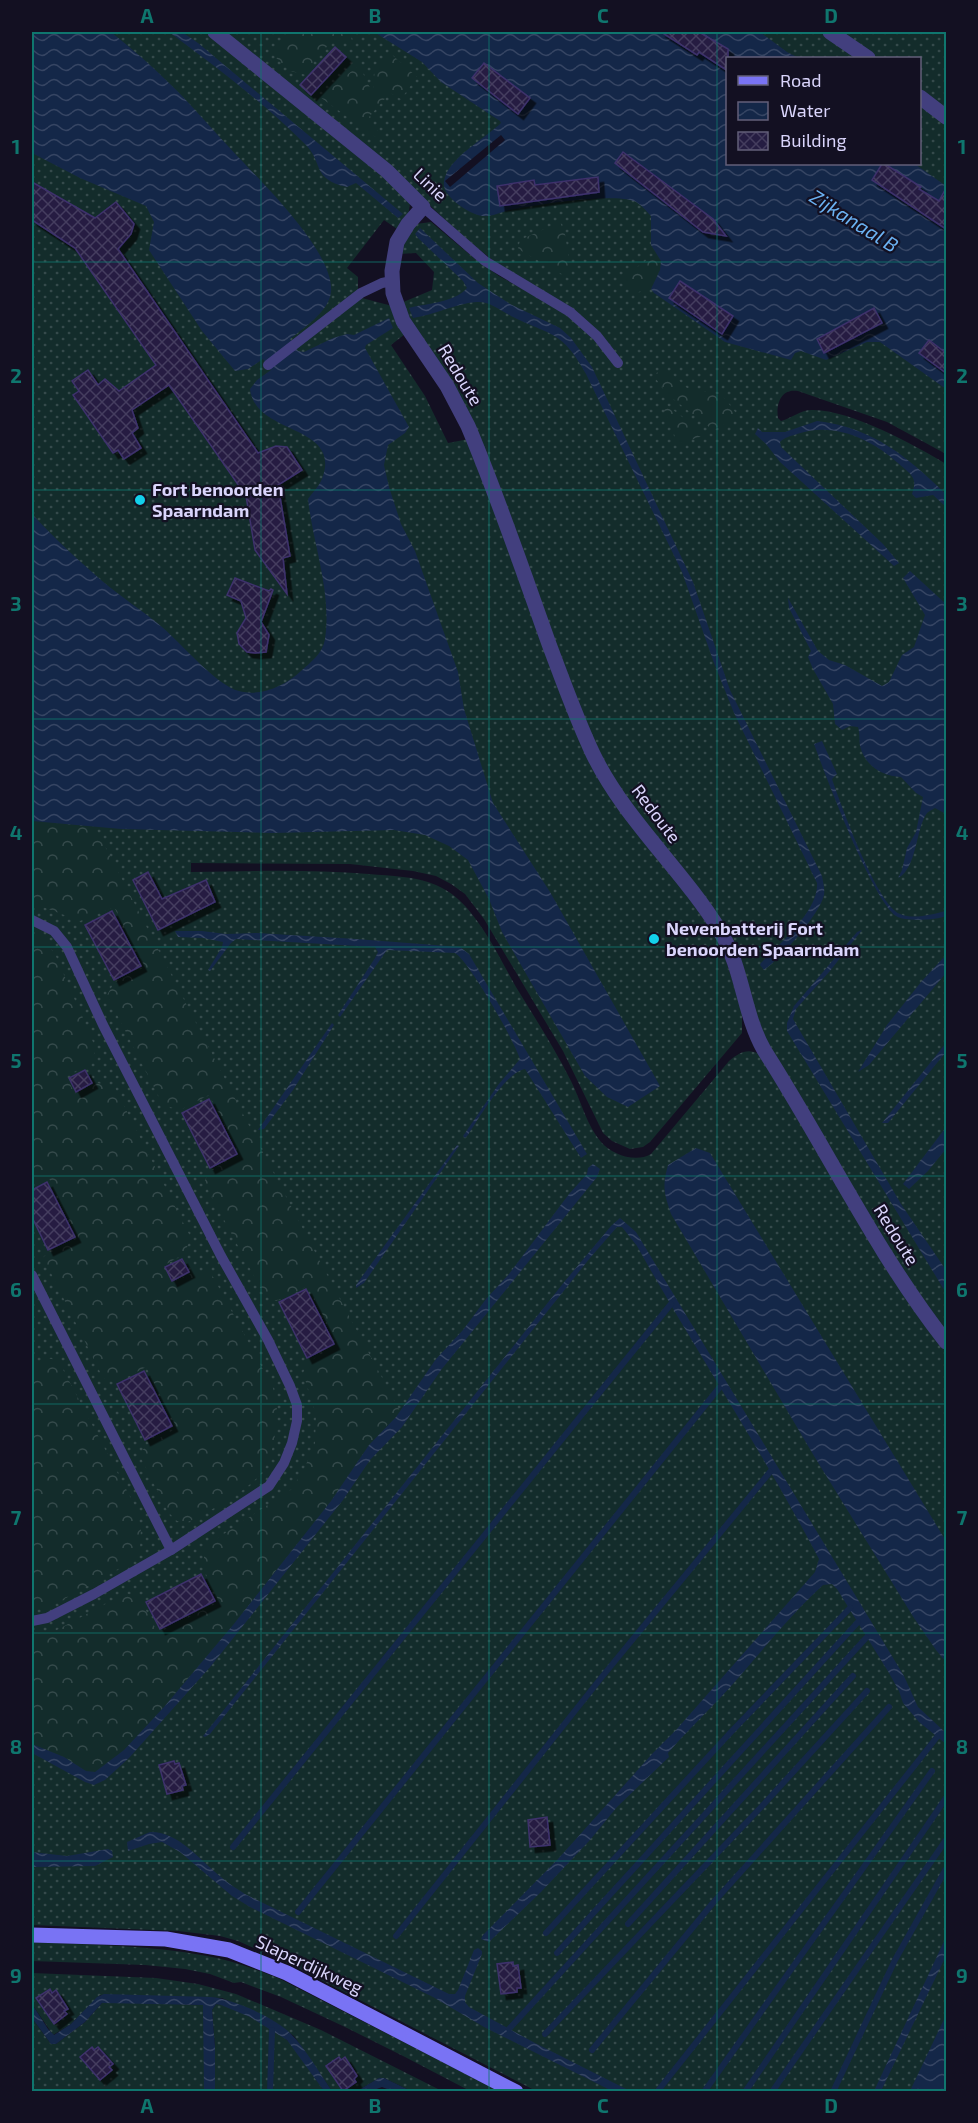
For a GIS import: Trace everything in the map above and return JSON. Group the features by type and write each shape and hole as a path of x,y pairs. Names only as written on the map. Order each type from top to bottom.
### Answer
{"street":[{"name":"Linie","path":"215,32 387,171 423,207"},
{"path":"830,32 867,57"},
{"path":"921,98 946,117"},
{"name":"Redoute","path":"423,207 408,224 397,242 392,281 395,299 400,315 447,386 468,426 576,715 601,769 619,799 692,890 722,934 735,963 750,1021 764,1050 882,1250 908,1291 946,1342"},
{"name":"Slaperdijkweg","path":"32,1935 166,1939 229,1950 287,1973 516,2091"}],"lane":[{"name":"Linie","path":"423,207 485,261 570,312 597,336 618,363"},
{"path":"268,365 361,293 392,281"},
{"path":"32,920 54,931 67,947 108,1035 221,1256 268,1340 297,1405 297,1421 292,1443 284,1463 269,1486 171,1550 47,1618 32,1621"},
{"path":"32,1275 171,1550"}],"green space":[{"path":"32,32 207,32 383,174 410,203 408,217 397,229 384,220 347,268 358,277 358,290 362,298 392,306 405,334 391,345 425,396 448,443 469,439 579,735 721,945 742,1010 742,1033 650,1142 643,1147 630,1149 612,1141 603,1133 563,1051 484,919 465,894 451,884 436,876 413,871 350,864 191,863 191,872 347,872 420,880 446,890 478,921 489,939 565,1069 596,1136 611,1151 624,1156 638,1158 651,1154 729,1061 743,1052 751,1051 759,1054 896,1284 946,1352 946,2091 536,2091 290,1964 238,1941 220,1936 178,1931 32,1925"},
{"path":"222,32 820,32 857,57 726,57 726,165 921,165 921,105 946,124 946,454 887,422 798,391 787,392 780,398 778,418 781,421 808,410 844,415 900,438 946,464 946,1334 911,1286 763,1037 743,971 622,795 597,751 513,533 401,303 432,290 434,272 416,253 399,254 401,247 416,224 431,222 499,276 556,307 610,345 487,255 463,236 419,194"},
{"path":"290,32 349,32 353,43 334,40 313,60 311,76 290,71 271,53"},
{"path":"838,32 946,32 946,111 921,92 921,57 874,57"},
{"path":"390,53 417,77 401,99 390,93 369,117 380,135 375,137 320,97 359,65 373,94 375,65"},
{"path":"560,222 565,234 572,280 518,249 520,240"},
{"path":"655,254 661,261 660,270 653,285 633,295 622,278"},
{"path":"665,368 687,388 722,395 739,417 713,430 668,395 653,375"},
{"path":"660,400 706,435 678,444"},
{"path":"32,821 95,827 284,1193 400,1411 369,1445 331,1501 233,1625 164,1707 124,1750 95,1772 86,1771 64,1757 32,1744 32,1635 55,1631 126,1593 140,1599 158,1633 219,1602 204,1570 204,1547 292,1489 315,1443 316,1414 303,1373 308,1362 338,1345 308,1286 276,1301 264,1295 204,1182 211,1170 240,1155 209,1095 180,1110 163,1105 107,995 114,983 145,967 114,907 80,921 32,905"},
{"path":"32,933 42,938 55,954 96,1049 90,1064 66,1076 75,1094 97,1083 114,1086 191,1238 184,1254 163,1266 171,1283 197,1271 211,1273 275,1394 276,1428 271,1452 264,1469 240,1492 188,1522 177,1521 168,1512 139,1454 147,1445 177,1428 146,1367 116,1383 103,1378 43,1257 78,1238 49,1178 32,1185"},
{"path":"45,1358 58,1360 135,1506 141,1528 140,1548 129,1563 48,1608 32,1610 32,1365"},
{"path":"32,1942 185,1952 243,1965 278,1978 499,2091 470,2091 345,2027 281,1997 241,1982 234,1983 210,1974 185,1969 145,1965 32,1961"},
{"path":"32,1973 156,1978 198,1984 236,1994 321,2030 442,2091 411,2091 384,2078 379,2078 357,2091 332,2091 294,2036 273,2021 222,1998 100,1995 71,2024 53,2035 32,2004"},
{"path":"102,2003 204,2005 204,2091 32,2091 32,2018 51,2044 56,2044 85,2022"},
{"path":"216,2004 243,2013 282,2036 298,2053 324,2091 215,2091 212,2010"}],"water":[{"path":"32,32 111,32 177,91 292,215 321,256 329,275 331,292 321,313 290,339 298,351 304,352 347,334 354,335 389,318 393,328 366,345 365,348 409,427 405,433 388,445 384,465 389,487 401,524 415,551 458,672 464,709 493,803 550,892 660,1086 628,1107 607,1097 585,1076 502,932 489,899 468,860 449,846 425,835 394,830 272,833 121,829 32,821 32,514 101,580 162,627 220,681 239,691 255,693 280,686 312,661 322,649 325,639 326,604 308,499 323,476 325,459 319,447 309,438 266,415 255,404 250,389 257,380 271,370 263,359 248,369 235,371 202,331 149,250 154,222 146,206 80,178 32,153"},
{"path":"169,32 182,32 198,43 403,214 398,218 356,183 347,187 328,180 320,170 311,151 273,114"},
{"name":"Zijkanaal B","path":"374,32 760,32 797,57 726,57 726,165 916,165 946,186 946,389 880,342 867,342 826,360 801,351 795,353 791,360 725,342 651,289 660,270 661,261 651,245 651,216 634,201 609,198 575,200 526,207 487,216 478,215 466,209 454,201 446,191 444,184 446,175 460,157 501,123 441,82 422,62"},
{"path":"420,228 478,283 510,304 560,328 571,338 592,367 693,582 730,690 822,876 824,895 815,913 789,946 764,970 761,963 787,937 812,905 817,883 734,713 682,572 586,374 570,349 554,336 490,304 481,302 462,304 413,318 409,308 448,300 467,288 463,281 418,238 415,234"},
{"path":"817,421 856,430 888,446 903,456 946,494 946,507 933,495 916,498 912,494 913,478 908,471 877,447 851,435 838,431 811,431 788,437 780,442 781,447 883,544 899,563 894,566 780,462 755,434 758,428 762,432 785,432"},
{"path":"910,571 946,604 946,814 935,808 927,813 923,819 909,866 898,878 907,848 916,832 923,797 901,777 887,775 870,764 862,753 858,727 850,726 842,730 835,724 833,704 813,669 808,657 811,651 789,608 788,598 818,651 829,660 845,665 882,686 889,682 902,655 914,647 925,615 903,578"},
{"path":"822,741 837,774 832,779 843,810 881,893 891,907 905,916 929,915 946,911 946,916 913,920 900,918 886,905 850,836 828,782 814,744"},
{"path":"862,930 796,1009 793,1019 901,1204 946,1270 946,1293 787,1031 787,1023 794,1006 857,932"},
{"path":"175,931 257,933 460,947 469,954 587,1154 581,1158 525,1069 510,1078 486,1107 468,1135 465,1138 463,1136 498,1085 520,1059 491,1003 462,959 455,953 387,950 340,1017 338,1015 378,952 375,947 236,939 210,971 208,970 223,942 178,937"},
{"path":"946,955 946,973 869,1065 858,1072 887,1025"},
{"path":"332,1023 334,1025 293,1090 264,1129 258,1130"},
{"path":"946,1043 946,1052 888,1123 882,1123"},
{"path":"946,1127 946,1149 909,1189 903,1184"},
{"path":"457,1145 459,1146 364,1283 356,1288 356,1285"},
{"path":"696,1148 710,1153 946,1541 946,1662 914,1618 814,1456 671,1214 665,1190 668,1165"},
{"path":"593,1164 600,1169 597,1177 441,1370 402,1427 370,1460 343,1500 211,1666 129,1758 105,1780 94,1785 32,1753 32,1744 64,1757 86,1771 95,1772 124,1750 164,1707 233,1625 331,1501 369,1445 396,1417 436,1359 509,1274"},
{"path":"620,1218 636,1232 904,1676 918,1707 946,1733 946,1744 919,1722 903,1703 889,1673 837,1589 832,1584 823,1585 796,1611 722,1696 674,1746 668,1753 669,1757 617,1807 590,1840 541,1892 489,1942 481,1939 483,1935 558,1859 676,1730 815,1572 819,1559 798,1519 637,1246 622,1227 617,1227 590,1258 210,1734 203,1736 565,1281"},
{"path":"150,1832 170,1836 179,1841 245,1894 449,1994 455,1994 458,1990 474,1950 478,1948 482,1954 465,1996 465,2002 469,2007 630,2091 612,2091 484,2027 433,1997 250,1907 232,1896 180,1852 162,1842 128,1851 127,1842"},
{"path":"108,1849 112,1851 113,1857 95,1866 32,1867 32,1852 67,1856"},
{"path":"946,1937 946,1956 881,2091 874,2091"},
{"path":"104,1994 211,1997 231,2001 254,2010 284,2028 297,2040 332,2091 324,2091 287,2040 250,2017 221,2005 216,2004 212,2010 215,2091 204,2091 203,2005 102,2003 85,2022 56,2044 51,2044 32,2018 32,2004 54,2035 71,2024 97,1997"},
{"path":"946,2015 946,2091 910,2091"},
{"path":"379,2078 384,2078 411,2091 392,2091 382,2087 371,2091 357,2091"}],"pier":[{"path":"501,135 505,140 450,187 445,181"}],"building":[{"path":"661,32 699,32 728,49 726,70 699,52 697,55"},
{"path":"335,47 346,57 311,95 300,85"},
{"path":"484,63 530,98 518,114 472,78"},
{"path":"623,152 713,219 726,236 703,232 615,163"},
{"path":"881,165 887,165 939,201 946,188 946,229 872,180"},
{"path":"598,177 599,192 500,206 497,186 534,180 535,185"},
{"path":"32,182 95,218 116,202 134,224 131,234 118,249 258,453 276,446 287,447 302,470 278,485 290,556 283,558 287,594 255,550 246,496 169,385 132,410 138,428 132,433 141,448 124,459 118,450 113,453 73,395 79,391 72,381 88,370 98,385 105,379 119,391 156,365 75,248 32,220"},
{"path":"680,281 733,316 722,334 669,298"},
{"path":"874,308 882,323 824,353 817,339"},
{"path":"929,340 946,353 946,373 919,353"},
{"path":"235,578 269,591 273,590 261,622 269,635 266,652 247,652 239,644 237,633 246,618 241,601 227,595"},
{"path":"148,872 162,899 206,880 215,902 158,930 133,880"},
{"path":"112,911 141,966 114,980 85,925"},
{"path":"85,1070 92,1083 76,1092 69,1078"},
{"path":"209,1099 237,1154 210,1168 182,1113"},
{"path":"47,1182 75,1237 48,1250 32,1217 32,1190"},
{"path":"182,1259 189,1272 172,1281 165,1267"},
{"path":"306,1289 334,1344 307,1358 279,1302"},
{"path":"144,1371 172,1426 145,1440 117,1384"},
{"path":"201,1574 215,1601 160,1629 146,1602"},
{"path":"174,1761 175,1764 179,1763 186,1785 182,1786 183,1790 167,1794 159,1765"},
{"path":"547,1817 550,1845 530,1847 528,1820"},
{"path":"513,1962 513,1966 518,1965 521,1988 517,1988 517,1992 501,1994 497,1964"},
{"path":"50,1989 52,1993 56,1990 68,2009 64,2011 67,2014 54,2024 36,1998"},
{"path":"92,2047 94,2050 98,2047 113,2064 109,2067 112,2070 100,2080 80,2057"},
{"path":"339,2057 341,2060 345,2057 357,2076 354,2079 356,2082 343,2091 326,2066"}],"waterway":[{"path":"233,1847 671,1304"},
{"path":"298,1912 719,1388"},
{"path":"396,1936 601,1678 770,1472"},
{"path":"546,1933 731,1732 850,1608"},
{"path":"557,1953 858,1622"},
{"path":"509,2029 866,1638"},
{"path":"628,1924 853,1676"},
{"path":"545,2034 764,1804 867,1691"},
{"path":"592,2050 712,1904 889,1707"},
{"path":"657,2092 937,1737"},
{"path":"704,2092 932,1771"},
{"path":"745,2092 946,1798"},
{"path":"772,2092 946,1840"},
{"path":"833,2092 895,1960 946,1869"},
{"path":"270,2092 272,2030"}],"place":[{"name":"Fort benoorden Spaarndam","path":"140,500"},
{"name":"Nevenbatterij Fort benoorden Spaarndam","path":"654,939"}]}
